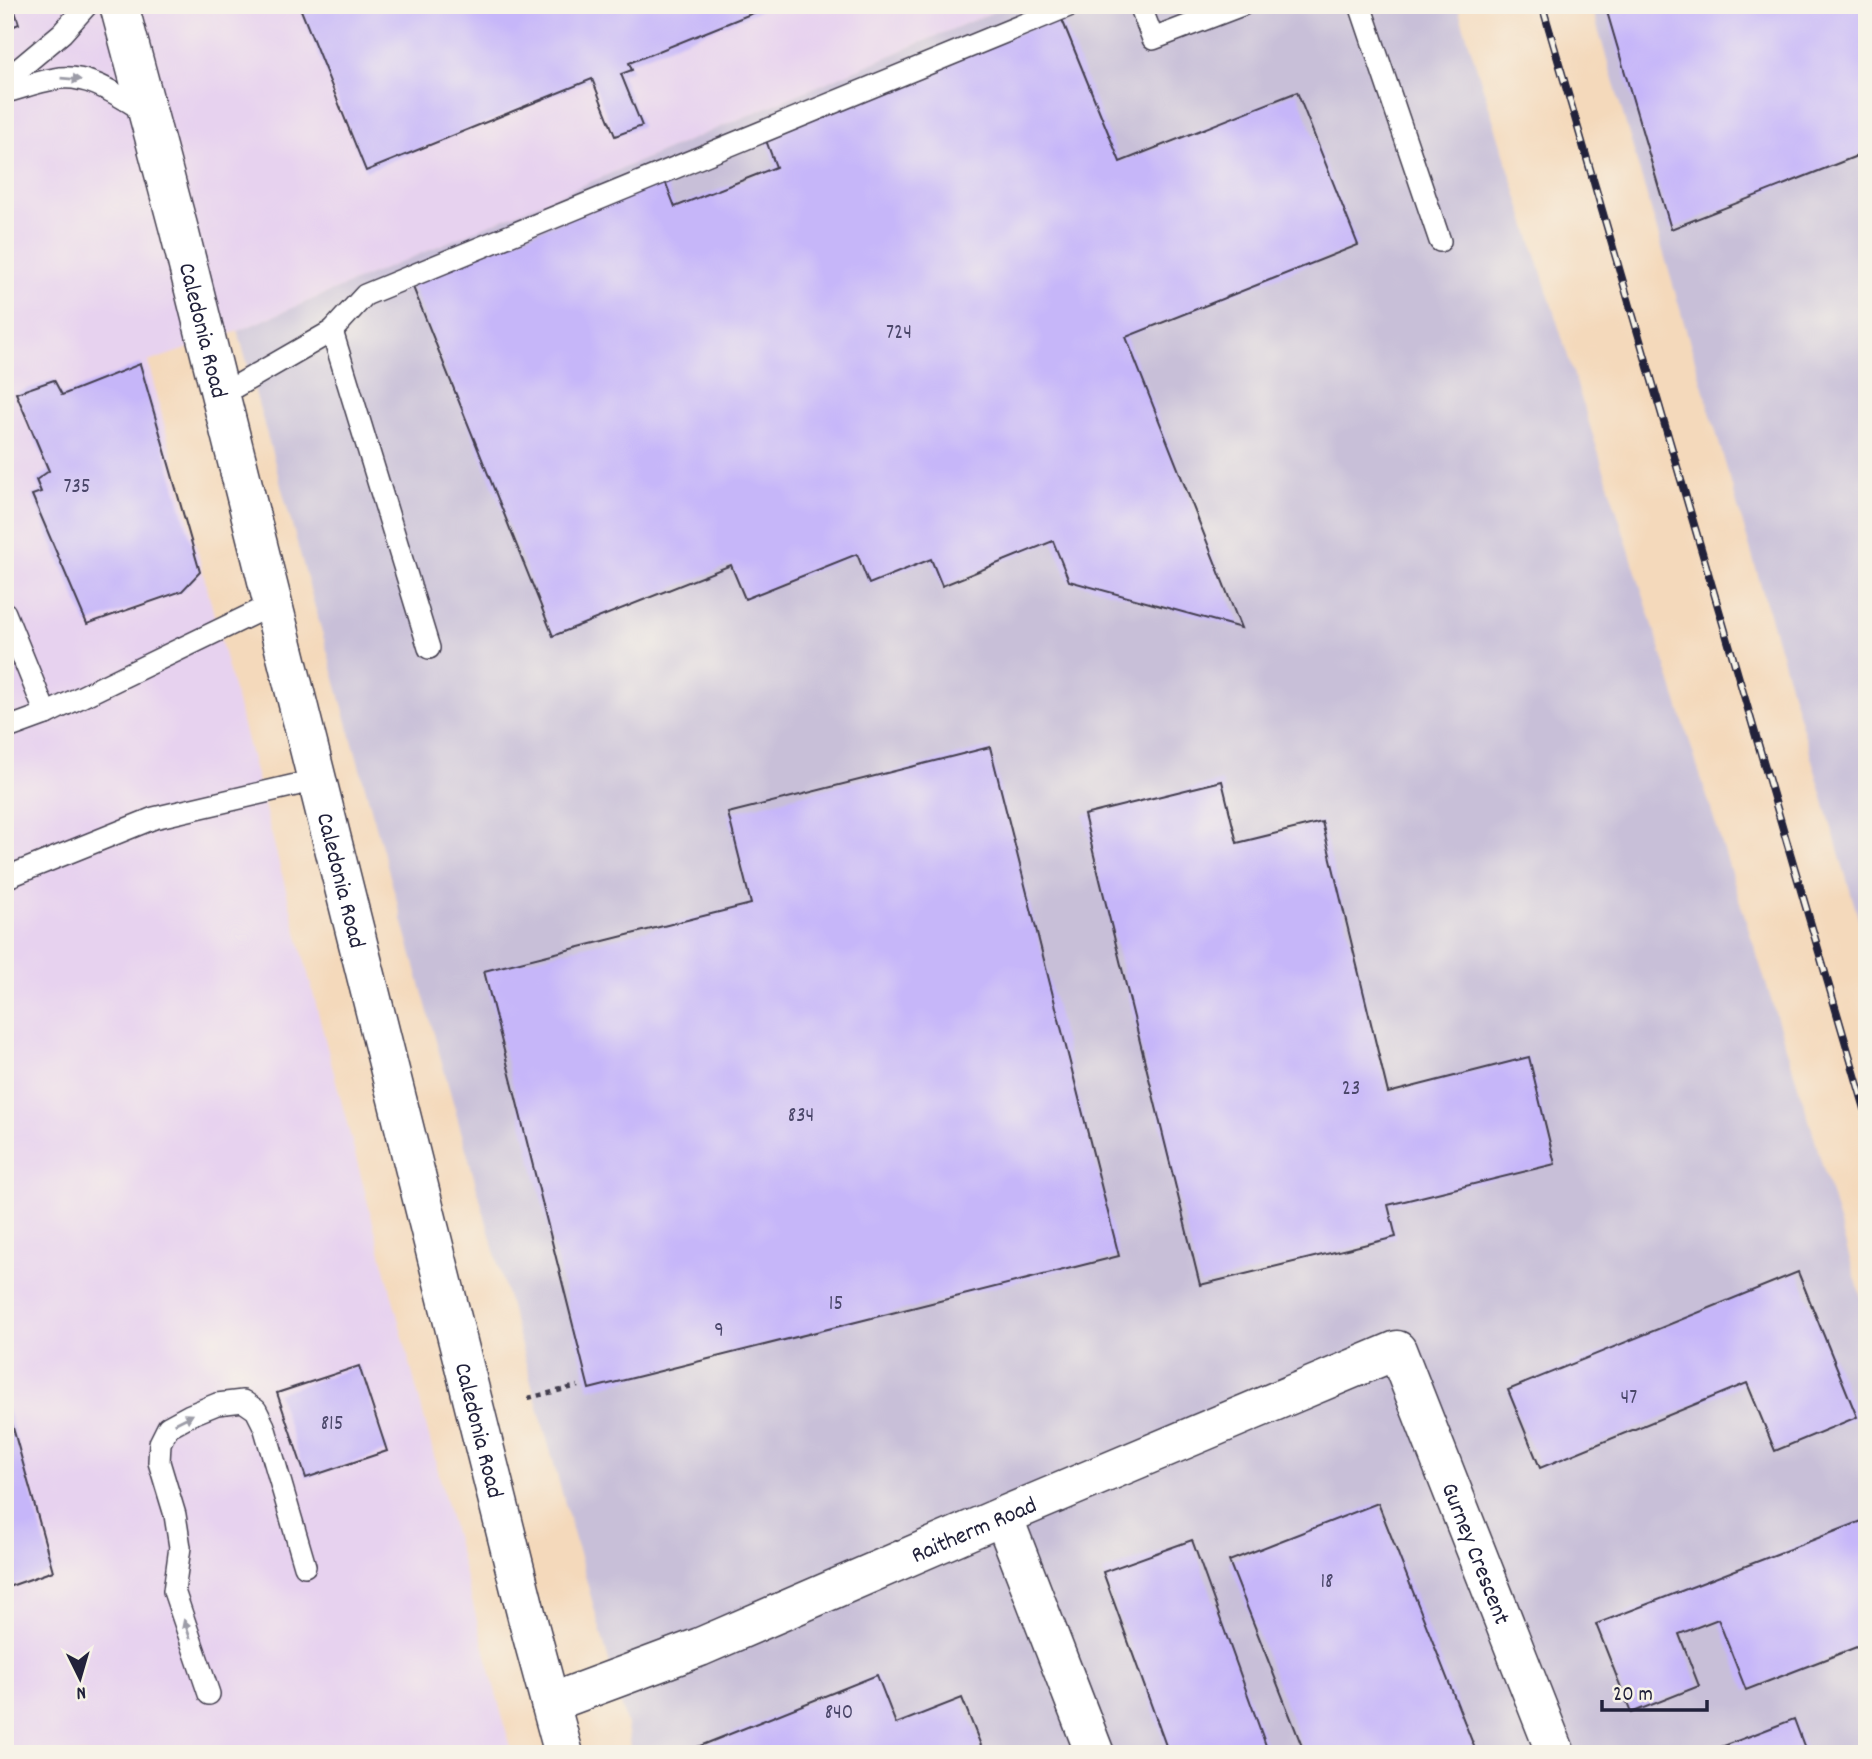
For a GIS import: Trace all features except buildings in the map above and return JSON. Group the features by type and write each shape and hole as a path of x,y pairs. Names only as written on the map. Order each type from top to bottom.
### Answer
{"street":[{"name":"Caledonia Road","path":"119,5 176,217 564,1754"},
{"name":"Raitherm Road","path":"550,1703 700,1647 1397,1350"},
{"name":"Gurney Crescent","path":"1397,1350 1556,1754"},
{"path":"1003,1516 1095,1754"}],"lane":[{"path":"5,91 19,69 62,33 87,5"},
{"path":"221,396 332,331 365,295 1071,5"},
{"path":"1140,5 1153,39 1242,5"},
{"path":"1360,5 1440,241"},
{"path":"5,91 56,78 86,80 146,112"},
{"path":"332,331 429,648"},
{"path":"5,729 46,714 273,604"},
{"path":"5,613 46,714"},
{"path":"5,878 154,818 317,780"},
{"path":"209,1694 174,1591 180,1547 175,1515 159,1462 160,1443 169,1427 217,1404 243,1401 256,1410 264,1426 304,1566"}],"path":[{"path":"528,1398 578,1386"}],"shaded area":[{"path":"5,5 1010,5 238,331 148,362 512,1754 5,1754"},
{"path":"1010,5 1457,5 1810,1123 1867,1317 1867,1754 631,1754 627,1726 238,331"},
{"path":"1591,5 1867,5 1867,948"}],"railway":[{"path":"1542,5 1867,1116"}]}
